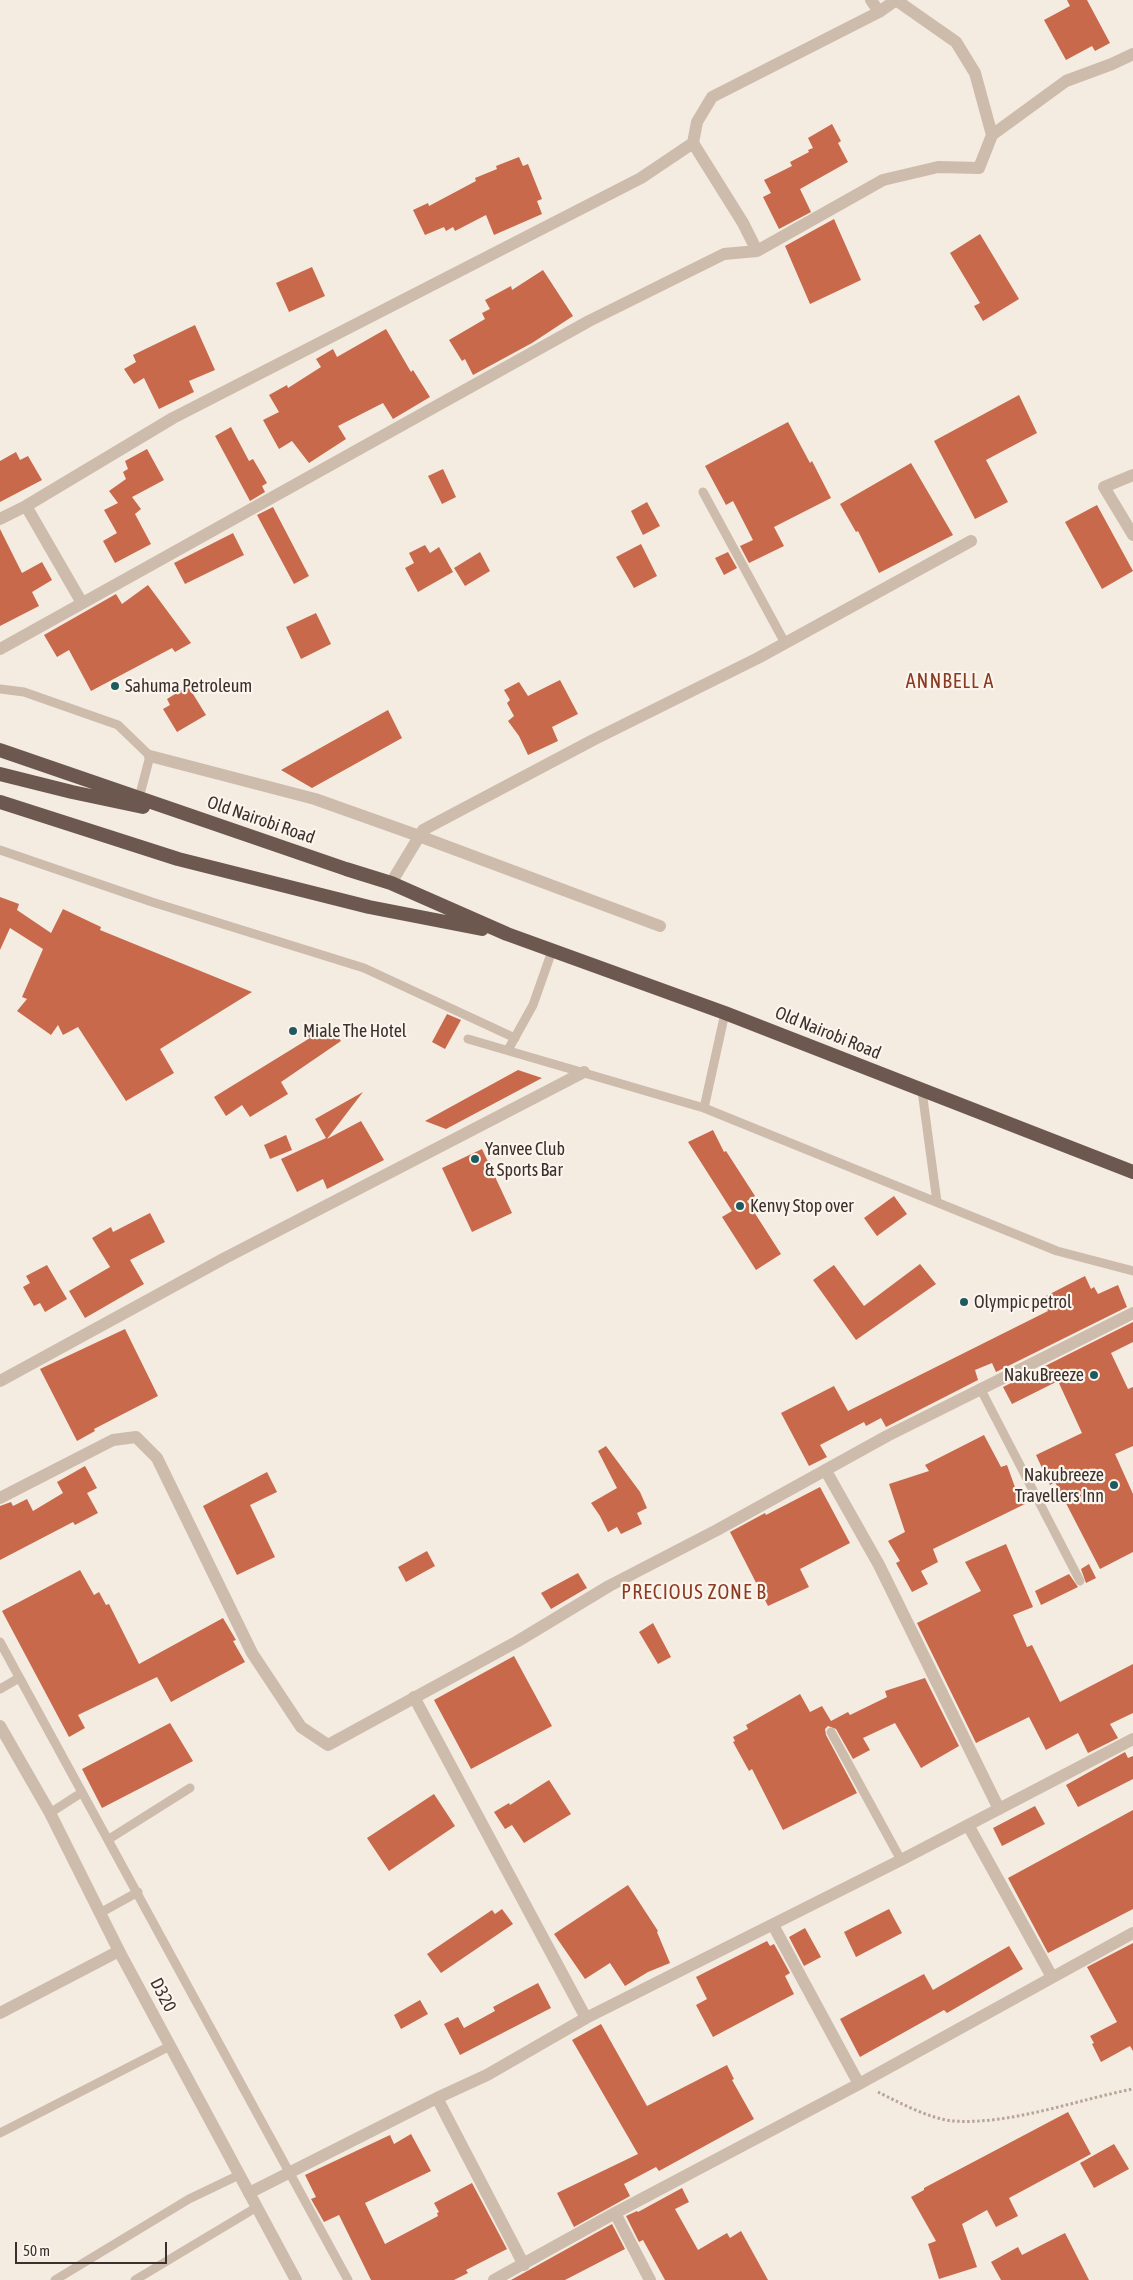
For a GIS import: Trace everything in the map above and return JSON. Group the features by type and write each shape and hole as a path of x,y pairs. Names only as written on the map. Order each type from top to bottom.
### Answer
{"highway":[{"name":"Old Nairobi Road","path":"0,750 391,883 507,934 725,1013 1133,1172"},
{"path":"0,774 72,792 198,818"},
{"name":"Old Nairobi Road","path":"0,802 178,859 369,907 507,934"}],"street":[{"path":"871,0 879,12"},
{"path":"757,251 743,223 694,143 697,122 712,97 879,12 896,0 956,42 975,73 992,136"},
{"path":"0,649 589,321 724,254 757,251 883,180 938,167 979,168 992,136 1066,81 1133,54"},
{"path":"0,519 26,506 173,418 641,178 694,143"},
{"path":"1133,475 1104,488 1133,535"},
{"path":"26,506 82,604"},
{"path":"391,883 423,830 593,740 785,643 971,541"},
{"path":"150,756 315,800 419,836 660,926"},
{"path":"0,1381 225,1258 584,1072"},
{"path":"0,1498 113,1440 136,1437 157,1458 252,1653 300,1727 328,1745 518,1641 609,1586 887,1436 1133,1313"},
{"path":"826,1470 879,1565 999,1809"},
{"path":"414,1697 586,2018"},
{"name":"D320","path":"0,1726 50,1812 119,1951 296,2280"},
{"path":"249,2193 437,2098 487,2075 586,2018 901,1860 1133,1739"},
{"path":"968,1825 1052,1977"},
{"path":"772,1925 859,2084"},
{"path":"494,2280 524,2265 615,2212 859,2084 1133,1933"},
{"path":"0,2013 119,1951"},
{"path":"437,2098 524,2265"},
{"path":"615,2212 650,2280"}],"lane":[{"path":"704,492 785,643"},
{"path":"0,689 24,692 118,725 150,756 139,798"},
{"path":"0,850 161,905 364,968 515,1038"},
{"path":"508,1050 532,1005 552,951"},
{"path":"704,1108 725,1013"},
{"path":"468,1039 704,1108 1057,1251 1133,1270"},
{"path":"922,1091 937,1202"},
{"path":"980,1388 1080,1581"},
{"path":"0,1642 81,1793 138,1892 288,2174 348,2280"},
{"path":"0,1689 19,1678"},
{"path":"832,1732 901,1860"},
{"path":"109,1839 190,1788"},
{"path":"50,1812 81,1793"},
{"path":"100,1912 138,1892"},
{"path":"0,2133 170,2046"},
{"path":"55,2280 189,2199 239,2174"},
{"path":"136,2280 257,2207"}],"path":[{"path":"859,2084 911,2108 951,2121 987,2120 1133,2088"}],"building":[{"path":"1067,0 1087,0 1110,43 1095,51 1092,46 1066,60 1044,20 1070,6"},
{"path":"832,124 841,141 838,143 848,162 800,189 811,212 779,229 763,197 771,193 764,180 792,166 790,162 809,152 808,150 813,148 808,138"},
{"path":"519,157 523,166 528,164 542,199 537,201 542,214 494,235 486,215 455,231 453,227 446,231 444,227 425,235 413,210 428,203 429,206 476,181 475,178 497,169 496,166"},
{"path":"834,219 861,280 810,304 785,246"},
{"path":"980,234 1019,299 983,321 974,306 980,303 950,253"},
{"path":"312,267 325,296 289,312 276,283"},
{"path":"543,270 573,316 532,343 473,375 465,359 462,361 449,340 485,319 482,313 490,309 485,300 511,286 512,290"},
{"path":"195,325 215,370 189,381 194,392 159,409 144,378 134,384 124,369 136,362 133,355"},
{"path":"386,329 411,372 413,370 430,397 393,419 383,403 338,426 346,439 309,463 292,441 279,449 263,420 279,412 269,395 287,385 288,388 321,367 316,359 333,349 337,357"},
{"path":"1019,395 1037,433 986,460 1008,502 975,519 934,441"},
{"path":"788,422 810,463 812,461 831,498 774,527 784,546 749,563 740,546 753,540 733,501 726,505 705,466"},
{"path":"231,427 249,461 253,459 267,483 262,486 265,492 250,501 215,436"},
{"path":"147,449 164,480 132,497 141,509 135,514 151,544 115,563 103,541 117,533 104,510 118,503 109,491 126,479 123,472 128,469 125,461"},
{"path":"16,452 20,460 28,456 42,480 0,502 0,461"},
{"path":"911,463 953,535 879,573 858,531 856,532 840,504"},
{"path":"443,469 456,497 442,504 428,476"},
{"path":"647,502 660,526 643,535 631,511"},
{"path":"1097,505 1133,571 1102,589 1065,522"},
{"path":"273,507 309,576 294,584 257,515"},
{"path":"0,529 22,573 42,562 52,580 32,592 39,606 0,626"},
{"path":"233,533 244,555 185,584 174,563"},
{"path":"641,544 657,576 634,588 616,557"},
{"path":"425,545 430,553 439,547 453,572 418,592 405,568 414,563 409,553"},
{"path":"480,552 490,571 465,586 454,568"},
{"path":"728,552 737,568 724,575 715,558"},
{"path":"148,585 191,643 175,652 172,648 91,691 69,650 57,657 44,635 116,594 122,604"},
{"path":"316,613 331,644 301,659 286,627"},
{"path":"560,680 578,714 552,727 558,741 528,755 519,736 508,721 514,716 507,703 510,700 504,690 519,682 528,696"},
{"path":"188,686 206,715 177,732 163,709 170,705 167,699"},
{"path":"388,710 402,738 312,788 281,770"},
{"path":"0,897 19,904 17,910 51,933 63,909 101,927 100,930 252,992 160,1049 174,1073 126,1101 78,1027 63,1035 58,1025 51,1035 17,1011 27,999 22,997 43,949 10,928 0,950"},
{"path":"447,1014 461,1020 445,1049 432,1042"},
{"path":"321,1025 325,1030 330,1027 341,1041 281,1082 288,1094 250,1117 242,1105 226,1116 214,1097 310,1038 307,1035"},
{"path":"518,1070 542,1078 446,1129 425,1121"},
{"path":"363,1092 327,1139 361,1121 384,1160 327,1189 323,1179 297,1192 281,1159 326,1138 315,1119"},
{"name":"Kenvy Stop over","path":"713,1130 724,1152 726,1151 755,1196 747,1201 781,1254 756,1270 722,1217 732,1211 688,1142"},
{"path":"286,1135 292,1150 270,1159 264,1145"},
{"path":"482,1149 512,1213 472,1232 442,1168"},
{"path":"894,1196 907,1214 877,1236 864,1218"},
{"path":"150,1213 165,1242 130,1260 144,1284 85,1318 69,1291 110,1267 92,1238 111,1227 113,1232"},
{"path":"920,1264 936,1284 856,1340 813,1280 834,1265 864,1306"},
{"path":"47,1265 67,1299 45,1312 40,1303 34,1306 23,1287 30,1283 26,1276"},
{"path":"1085,1276 1091,1289 1094,1287 1098,1294 1118,1285 1127,1307 996,1372 992,1363 975,1370 978,1380 886,1427 881,1418 866,1426 864,1422 820,1445 827,1457 809,1466 781,1413 834,1386 848,1411 1048,1311 1042,1298"},
{"path":"1133,1322 1133,1342 1111,1353 1128,1389 1133,1387 1133,1446 1115,1454 1133,1494 1133,1552 1100,1569 1055,1482 1050,1485 1036,1455 1082,1433 1058,1381 1012,1404 1003,1387"},
{"path":"125,1329 158,1396 94,1429 95,1431 77,1441 40,1369"},
{"path":"984,1435 1001,1467 1007,1465 1016,1490 1018,1489 1025,1504 933,1549 938,1562 921,1571 928,1584 912,1592 896,1563 900,1561 888,1541 905,1532 889,1484 929,1471 925,1465"},
{"path":"606,1446 640,1492 647,1508 637,1513 642,1524 621,1534 617,1527 608,1532 591,1503 617,1488 598,1451"},
{"path":"85,1466 97,1488 87,1493 98,1513 75,1525 73,1522 0,1560 0,1506 11,1502 13,1506 27,1499 33,1511 63,1493 57,1482"},
{"path":"267,1472 277,1492 250,1505 275,1557 237,1575 203,1506"},
{"path":"820,1487 850,1543 800,1569 809,1587 768,1606 730,1532"},
{"path":"1006,1544 1033,1607 1013,1615 1027,1647 1032,1645 1060,1702 1133,1664 1133,1713 1110,1724 1118,1738 1088,1753 1078,1733 1046,1750 1029,1717 976,1743 917,1623 981,1591 965,1562"},
{"path":"427,1551 435,1566 406,1582 398,1567"},
{"path":"1089,1564 1096,1578 1086,1583 1081,1569"},
{"path":"80,1570 94,1595 99,1592 106,1605 109,1604 139,1664 223,1618 236,1640 233,1641 245,1662 171,1702 157,1677 78,1715 85,1728 69,1737 2,1611"},
{"path":"578,1573 587,1588 551,1609 541,1593"},
{"path":"1069,1574 1078,1587 1041,1605 1035,1591"},
{"path":"653,1623 671,1657 658,1664 639,1632"},
{"path":"514,1656 552,1726 471,1769 434,1700"},
{"path":"925,1678 959,1746 921,1768 895,1723 863,1738 870,1750 853,1759 836,1729 828,1726 825,1729 826,1735 857,1793 783,1830 752,1769 749,1771 733,1742 735,1741 733,1737 748,1729 746,1725 800,1694 810,1712 822,1706 831,1721 848,1712 850,1715 887,1697 885,1691"},
{"path":"170,1723 193,1761 102,1808 82,1769"},
{"path":"1125,1752 1128,1758 1133,1756 1133,1779 1078,1807 1066,1785"},
{"path":"549,1780 571,1814 524,1843 512,1825 505,1829 494,1812 509,1803 510,1805"},
{"path":"434,1794 455,1826 389,1871 367,1838"},
{"path":"1035,1806 1045,1824 1002,1846 993,1828"},
{"path":"1133,1810 1133,1909 1048,1953 1008,1878"},
{"path":"628,1885 658,1931 670,1963 648,1972 625,1986 610,1963 585,1979 554,1934"},
{"path":"502,1909 513,1924 441,1973 427,1954 492,1910 495,1914"},
{"path":"889,1909 902,1933 856,1957 844,1932"},
{"path":"805,1928 821,1957 804,1966 789,1937"},
{"path":"767,1941 770,1946 774,1944 790,1973 785,1976 794,1994 713,2037 696,2005 707,1999 696,1977"},
{"path":"1133,1943 1133,2051 1130,2046 1101,2062 1090,2036 1117,2022 1087,1967"},
{"path":"1009,1946 1023,1969 947,2013 944,2010 860,2057 840,2019 924,1974 933,1990"},
{"path":"538,1983 551,2008 460,2055 444,2024 458,2017 464,2028 495,2011 493,2007"},
{"path":"420,2000 428,2014 401,2029 394,2015"},
{"path":"601,2024 647,2106 727,2065 734,2079 732,2080 754,2119 659,2171 656,2167 624,2184 630,2196 574,2227 557,2193 638,2154 572,2040"},
{"path":"1068,2112 1091,2154 1009,2198 1018,2216 996,2227 987,2210 962,2224 977,2267 939,2279 928,2244 936,2241 911,2197 924,2190 924,2188"},
{"path":"411,2134 431,2171 365,2203 385,2244 438,2216 437,2213 439,2212 434,2203 472,2183 507,2249 466,2270 468,2273 454,2280 371,2280 339,2215 324,2222 311,2199 316,2197 305,2175 390,2135 394,2144"},
{"path":"1114,2144 1129,2169 1094,2188 1080,2163"},
{"path":"682,2188 689,2202 675,2209 698,2250 727,2233 730,2238 741,2231 768,2280 665,2280 643,2240 639,2242 626,2216 638,2212"},
{"path":"612,2224 625,2249 565,2280 511,2280"},
{"path":"1065,2233 1089,2280 1001,2280 991,2262 1018,2247 1022,2255"}],"place":[{"name":"Sahuma Petroleum","path":"115,686"},
{"name":"Miale The Hotel","path":"293,1031"},
{"name":"Yanvee Club & Sports Bar","path":"475,1159"},
{"name":"Kenvy Stop over","path":"740,1206"},
{"name":"Olympic petrol","path":"964,1302"},
{"name":"NakuBreeze","path":"1094,1375"},
{"name":"Nakubreeze Travellers Inn","path":"1114,1485"}],"district":[{"name":"ANNBELL A","path":"950,682"},
{"name":"PRECIOUS ZONE B","path":"694,1593"}]}
